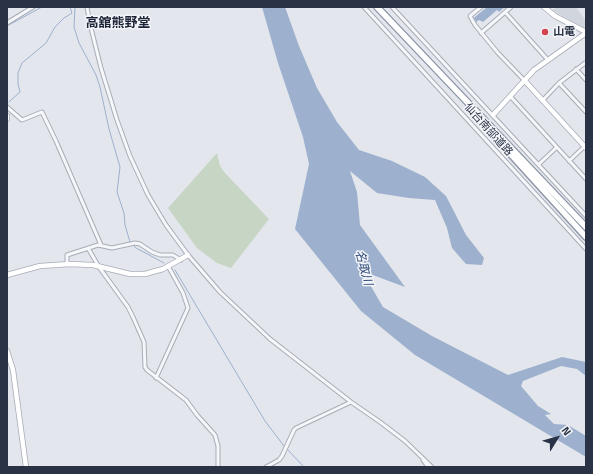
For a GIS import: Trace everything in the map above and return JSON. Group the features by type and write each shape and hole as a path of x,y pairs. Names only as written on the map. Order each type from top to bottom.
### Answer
{"highway":[{"name":"仙台南部道路","path":"377,7 586,227"},
{"name":"仙台南部道路","path":"391,22 586,237"}],"street":[{"path":"7,22 33,7"},
{"path":"87,7 101,68 130,156 148,195 188,255 220,292 270,339 351,402 380,422 432,467"},
{"path":"364,7 586,248"},
{"path":"392,7 586,216"},
{"path":"481,7 470,16 475,25 498,53 542,101 586,146 569,161"},
{"path":"482,33 511,7"},
{"path":"493,115 534,70 586,32 555,16 544,7"},
{"path":"505,12 548,60"},
{"path":"542,101 559,83 585,63 586,64"},
{"path":"576,70 586,80"},
{"path":"559,83 586,112"},
{"path":"510,96 586,180"},
{"path":"7,107 22,120 42,112 101,245"},
{"path":"539,164 556,148"},
{"path":"67,264 67,254 98,245 112,248 135,243 140,244 152,252 160,255 173,255 181,260"},
{"path":"88,248 99,267 134,317 144,342 145,367 150,374 186,400 215,435 218,446 218,467"},
{"path":"7,275 40,266 67,264 99,267 130,274 145,274 155,272 181,260 188,255"},
{"path":"156,378 188,308 183,293 168,266"},
{"path":"7,351 11,360 26,467"},
{"path":"266,467 279,460 296,428 351,402"},
{"path":"418,454 428,467"}],"shaded area":[{"path":"557,7 576,7 586,21 586,28 552,10"}],"green space":[{"path":"217,153 220,166 225,173 269,219 231,268 217,263 197,248 168,208"}],"water":[{"name":"名取川","path":"262,7 285,7 299,46 317,88 337,122 359,150 392,161 425,177 446,196 466,235 484,258 482,265 466,264 452,248 447,228 435,200 377,193 350,171 357,192 360,225 405,287 362,271 383,307 432,336 508,375 562,357 586,362 586,376 577,369 561,366 523,381 521,386 538,406 551,414 545,415 554,424 568,425 586,436 586,457 415,355 361,311 295,229 309,164 303,137 278,63"},
{"path":"487,7 505,7 499,12 497,10 483,22 479,20 476,22 474,18"}],"waterway":[{"path":"7,26 42,7"},
{"path":"9,102 20,92 18,73 22,63 46,43 55,27 64,18 72,13 70,7"},
{"path":"75,7 74,27 79,43 96,75 100,87 109,129 120,167 117,192 124,213 125,225 130,242"},
{"path":"133,245 164,263"},
{"path":"175,270 265,421 284,446"},
{"path":"288,450 304,467"}],"place":[{"name":"山電","path":"545,32"}],"district":[{"name":"高舘熊野堂","path":"118,24"}]}
